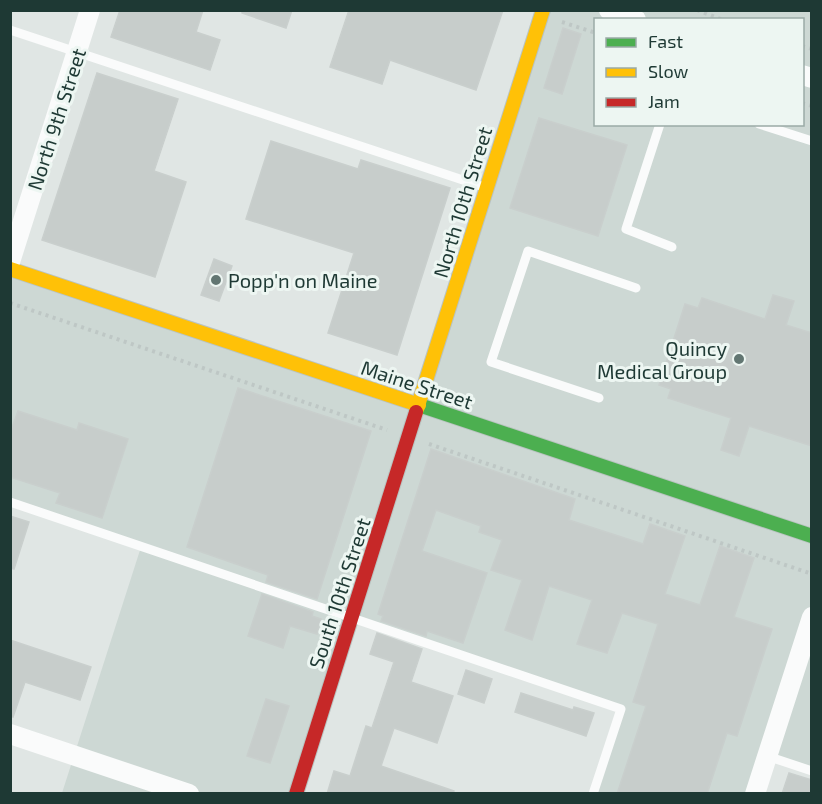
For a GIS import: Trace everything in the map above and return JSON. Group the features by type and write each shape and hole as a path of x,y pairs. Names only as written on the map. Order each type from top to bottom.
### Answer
{"street":[{"name":"North 9th Street","path":"10,262 90,10"},
{"name":"North 10th Street","path":"419,405 543,10"},
{"path":"609,10 631,18"},
{"name":"Maine Street","path":"10,269 812,536"},
{"name":"South 10th Street","path":"296,794 419,405"},
{"path":"755,794 812,617"},
{"path":"10,734 189,794"}],"lane":[{"path":"10,30 487,188"},
{"path":"659,126 626,229 672,247"},
{"path":"779,128 812,141"},
{"path":"599,398 491,362 524,262 528,251 636,288"},
{"path":"10,502 621,709 593,794"},
{"path":"767,756 812,771"}],"path":[{"path":"697,10 718,18"}],"shaded area":[{"path":"543,11 811,11 811,771 767,756 755,793 593,793 621,709 352,618 296,793 62,793 141,547 11,502 11,269 419,405"}],"building":[{"path":"120,10 203,10 196,32 220,40 210,70 111,37"},
{"path":"242,10 292,10 286,28 242,13"},
{"path":"349,10 503,10 476,90 390,60 382,84 330,67"},
{"path":"563,28 581,34 562,94 544,88"},
{"path":"97,73 178,99 154,171 186,182 155,277 42,240"},
{"path":"539,118 627,145 598,236 510,208"},
{"path":"271,141 358,169 361,160 450,188 397,355 328,333 354,253 246,219"},
{"name":"Popp'n on Maine","path":"214,259 232,266 219,301 201,295"},
{"name":"Quincy Medical Group","path":"773,295 794,301 786,325 812,333 812,446 749,426 739,456 721,450 731,418 668,398 671,389 659,385 685,304 698,308 702,298 765,319"},
{"path":"238,388 371,431 317,599 266,582 268,575 187,547"},
{"path":"18,411 77,430 79,423 128,439 102,518 56,503 60,493 10,477 10,433"},
{"path":"431,449 575,499 569,520 643,544 650,524 685,536 665,594 700,605 720,546 754,558 734,617 772,629 737,736 727,733 707,794 617,794 646,706 633,702 658,624 622,613 607,653 577,644 592,600 549,586 532,640 505,630 522,580 491,570 502,540 479,532 481,526 436,510 422,551 487,573 463,643 427,631 426,636 381,621 383,616 378,614"},
{"path":"10,516 29,522 14,569 10,568"},
{"path":"262,594 313,612 312,616 321,619 317,634 290,626 283,648 248,636"},
{"path":"377,633 422,649 411,682 453,696 437,743 394,728 381,766 454,791 453,794 327,794 334,771 350,776 366,726 372,728 394,662 370,654"},
{"path":"10,640 91,667 80,700 25,682 13,717 10,716"},
{"path":"466,670 492,679 484,703 458,694"},
{"path":"521,693 573,710 574,707 594,713 586,736 515,712"},
{"path":"266,699 289,706 270,763 247,756"},
{"path":"789,773 812,780 812,794 782,794"}],"traffic: fast":[{"path":"419,405 812,536"}],"traffic: slow":[{"path":"416,412 543,10"},
{"path":"10,269 419,405"}],"traffic: jam":[{"path":"296,794 416,412"}],"place":[{"name":"Popp'n on Maine","path":"216,280"},
{"name":"Quincy Medical Group","path":"739,359"}]}
